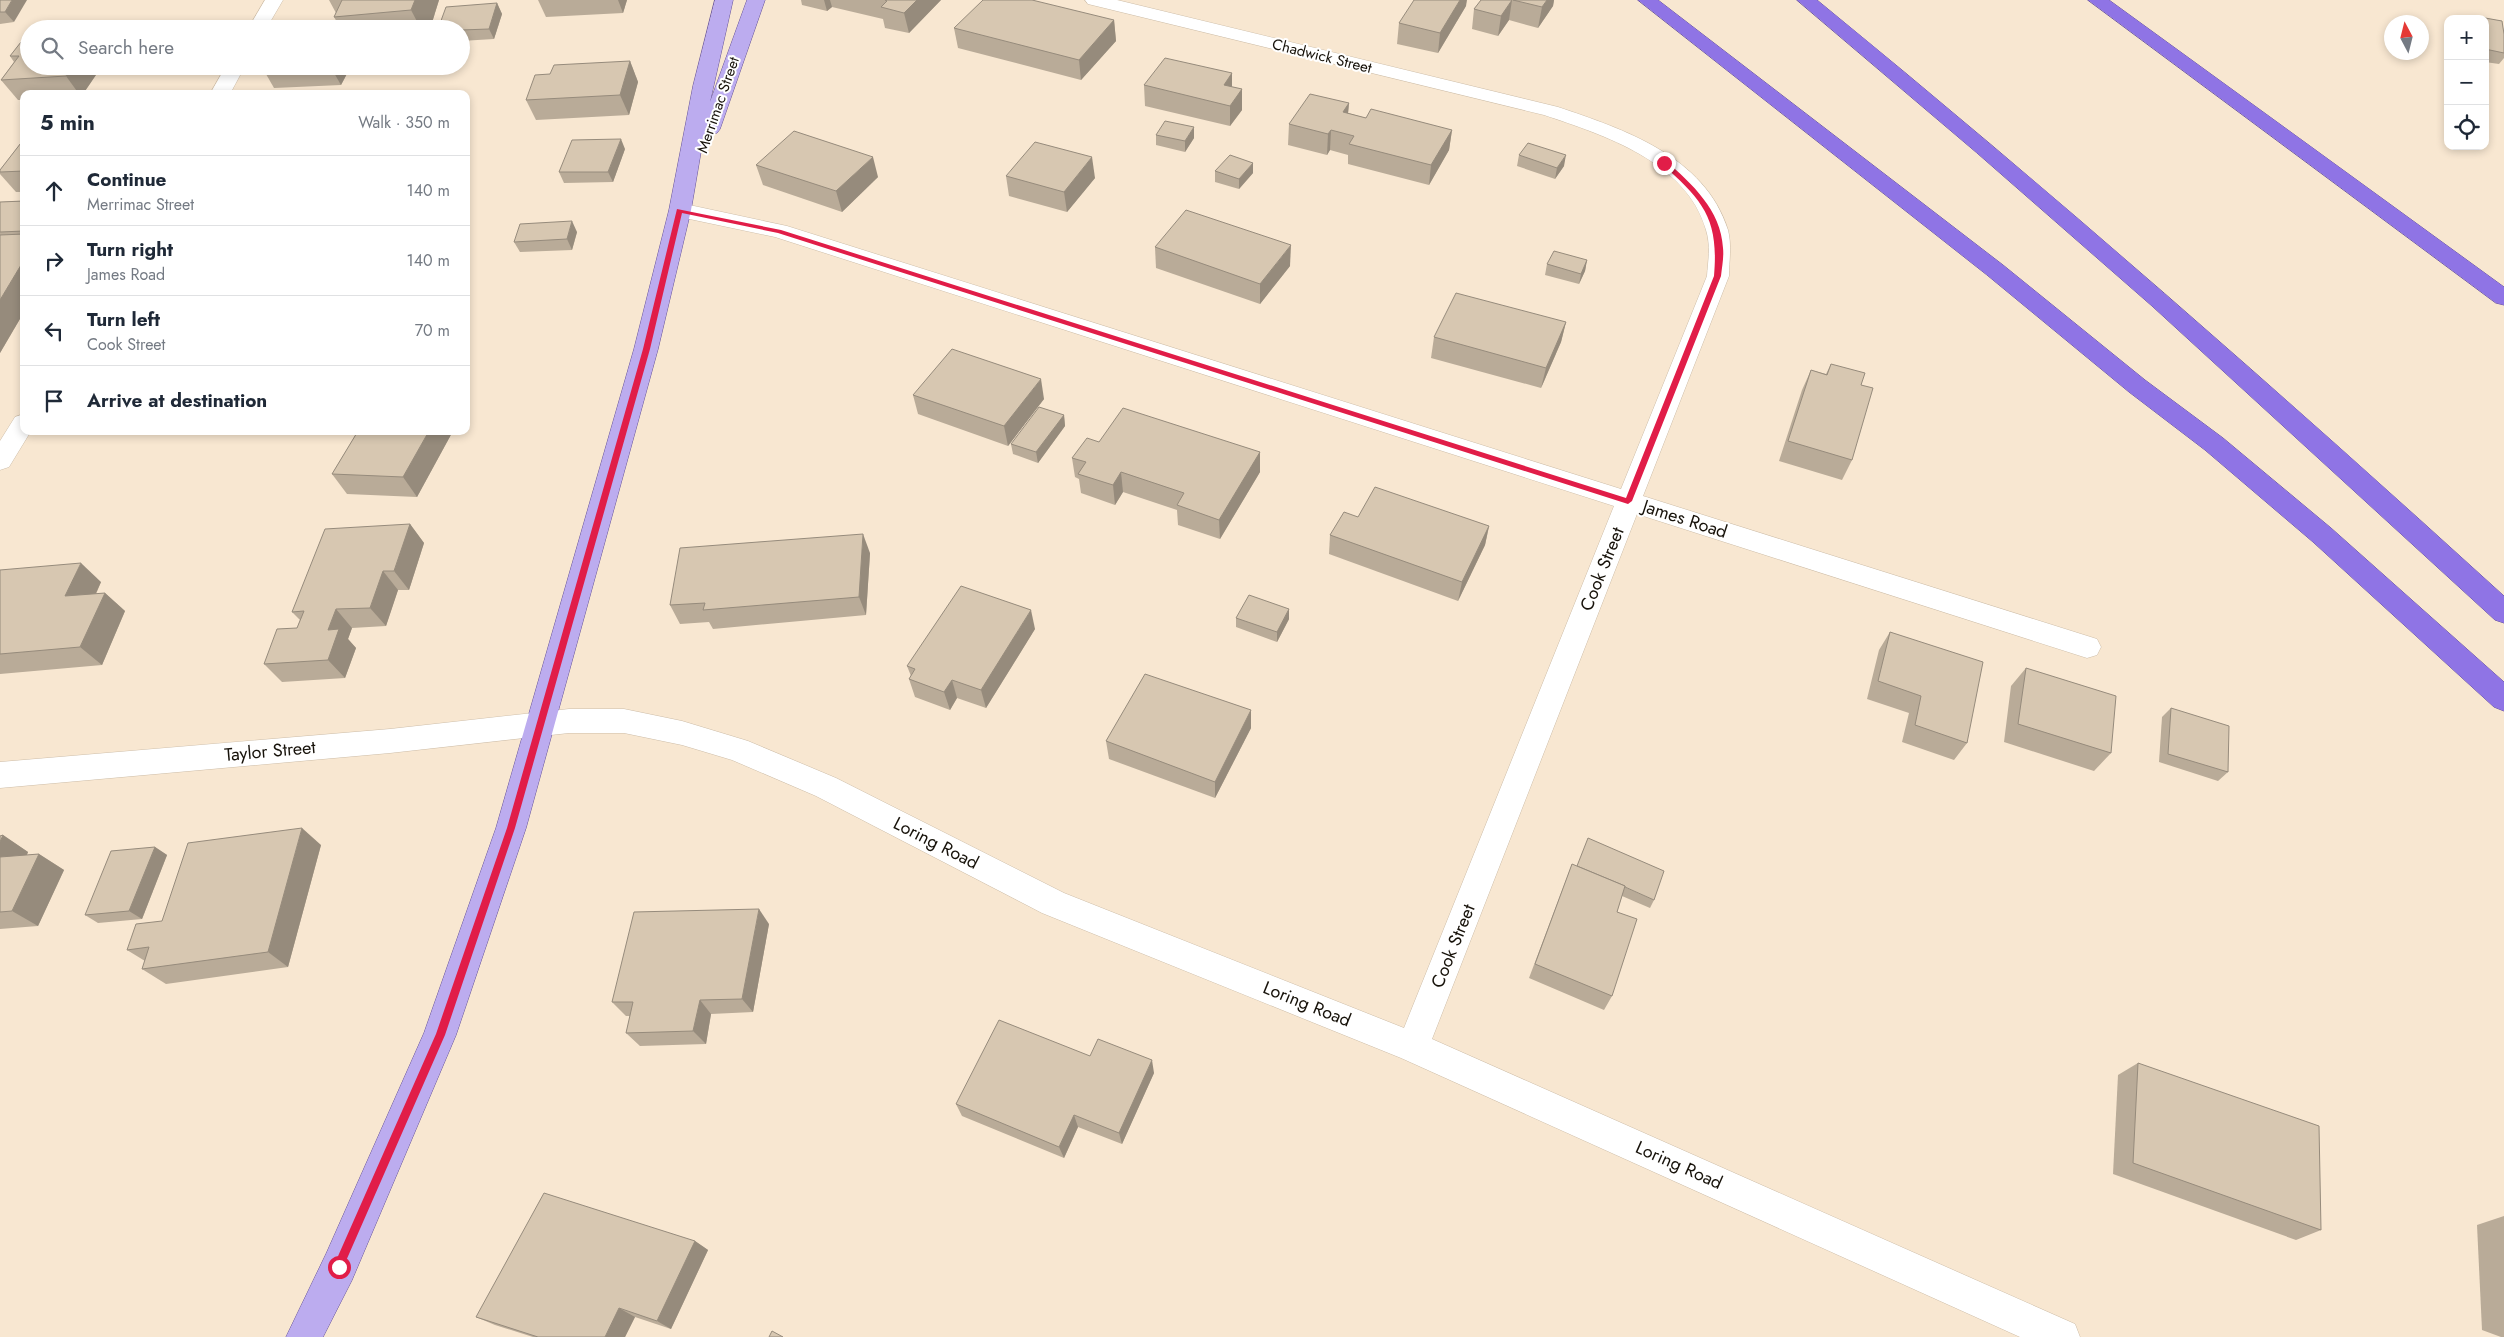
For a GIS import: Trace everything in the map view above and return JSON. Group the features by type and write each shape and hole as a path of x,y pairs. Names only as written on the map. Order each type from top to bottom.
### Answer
{"highway":[{"path":"1647,0 1995,270 2137,386 2214,444 2322,535 2504,699"},
{"path":"1806,0 1930,102 2293,418 2504,612"},
{"path":"2097,0 2504,298"}],"main road":[{"name":"Merrimac Street","path":"304,1337 339,1267 440,1035 511,828 646,349 680,210 703,86 724,0"},
{"name":"Merrimac Street","path":"680,210 756,0"}],"street":[{"path":"262,20 274,0"},
{"name":"Chadwick Street","path":"1094,0 1551,111"},
{"path":"222,90 231,75"},
{"name":"Cook Street","path":"1413,1047 1718,276 1720,247 1712,217 1694,189 1664,163 1630,140 1551,111"},
{"name":"James Road","path":"680,210 779,231 2087,647"},
{"path":"0,461 20,430"},
{"name":"Loring Road","path":"540,724 570,721 624,721 682,733 738,750 826,787 1052,903 1413,1047 2062,1337"},
{"name":"Taylor Street","path":"0,774 390,741 540,724"}],"building":[{"path":"0,0 12,0 5,12 0,12"},
{"path":"342,0 415,0 411,10 334,17"},
{"path":"885,0 917,0 904,13 881,7 887,1"},
{"path":"983,0 1032,0 1114,20 1079,60 954,28"},
{"path":"1414,0 1460,0 1440,33 1399,23"},
{"path":"1481,0 1512,0 1501,16 1474,9"},
{"path":"1513,0 1547,0 1542,7"},
{"path":"497,3 489,29 470,30 470,20 441,20 446,7"},
{"path":"2489,19 2502,21 2504,53 2489,50"},
{"path":"20,43 20,75 67,75 1,80 19,56 10,56"},
{"path":"1165,58 1232,73 1224,85 1242,89 1230,106 1144,85"},
{"path":"630,61 620,95 526,100 535,75 550,74 554,65"},
{"path":"1310,94 1349,103 1343,112 1366,118 1371,109 1452,130 1431,165 1349,144 1354,136 1331,130 1328,134 1289,124"},
{"path":"1165,121 1194,127 1185,141 1156,135"},
{"path":"794,131 873,157 836,191 756,165"},
{"path":"621,139 608,172 559,172 572,140"},
{"path":"1035,142 1092,157 1064,192 1006,176"},
{"path":"1528,143 1566,155 1557,168 1519,155"},
{"path":"20,144 20,171 0,172"},
{"path":"1230,155 1253,163 1239,179 1215,171"},
{"path":"20,201 20,231 0,232 0,202"},
{"path":"1186,210 1291,245 1260,284 1155,247"},
{"path":"572,221 567,239 514,242 520,224"},
{"path":"20,234 20,267 0,300 0,235"},
{"path":"1554,251 1587,260 1581,274 1547,264"},
{"path":"1456,293 1566,322 1546,368 1434,337"},
{"path":"952,349 1041,379 1004,426 913,395"},
{"path":"1831,364 1865,373 1861,385 1873,388 1852,460 1788,441 1811,370 1827,375"},
{"path":"1039,407 1064,415 1036,452 1011,444"},
{"path":"1123,408 1260,452 1219,520 1177,505 1184,493 1121,472 1113,485 1078,474 1086,462 1072,458 1087,438 1099,442"},
{"path":"356,435 427,435 403,477 332,474"},
{"path":"1375,487 1489,526 1462,582 1330,535 1344,512 1358,517"},
{"path":"410,524 394,571 383,571 370,608 336,609 328,630 339,629 328,660 264,664 277,629 297,628 304,611 292,612 325,529"},
{"path":"863,534 859,597 703,610 705,603 670,605 680,548"},
{"path":"81,563 65,596 105,593 80,647 0,654 0,570"},
{"path":"961,586 1031,610 981,690 952,680 944,692 909,679 915,669 907,666"},
{"path":"1249,595 1289,609 1277,632 1236,618"},
{"path":"1890,632 1983,662 1967,743 1915,725 1921,696 1878,681"},
{"path":"2026,668 2116,696 2111,753 2018,724"},
{"path":"1145,674 1251,710 1215,782 1106,741"},
{"path":"2171,708 2229,726 2228,772 2168,754"},
{"path":"302,828 268,952 142,969 149,947 127,950 136,924 162,921 188,843"},
{"path":"1588,838 1664,871 1654,900 1577,866"},
{"path":"155,847 129,911 85,915 111,851"},
{"path":"39,854 12,911 0,912 0,857"},
{"path":"1572,864 1625,886 1617,912 1637,919 1612,996 1535,964"},
{"path":"759,909 742,999 700,1000 693,1031 626,1033 633,1002 612,1002 634,912"},
{"path":"999,1020 1090,1056 1098,1039 1152,1060 1119,1133 1074,1115 1059,1147 956,1104"},
{"path":"2138,1063 2319,1126 2321,1230 2133,1163"},
{"path":"544,1193 695,1241 657,1321 619,1308 605,1337 538,1337 476,1317"},
{"path":"772,1331 783,1337 769,1337"}],"route":[{"path":"339,1267 440,1035 511,828 646,349 680,210 779,231 1628,501 1718,276 1720,247 1712,217 1694,189 1664,163"}]}
